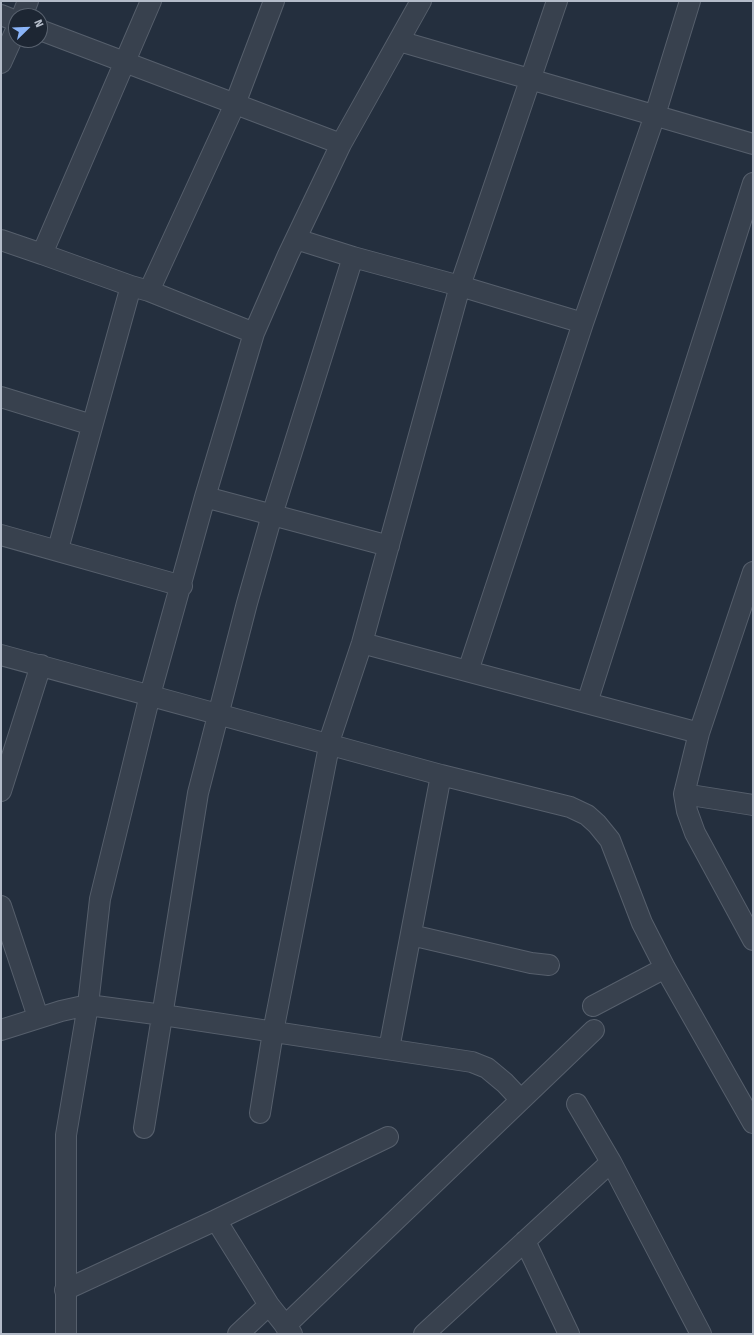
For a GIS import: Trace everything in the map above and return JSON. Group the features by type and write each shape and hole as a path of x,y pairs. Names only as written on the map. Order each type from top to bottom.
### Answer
{"street":[{"path":"42,254 151,1"},
{"path":"58,550 92,425 140,289 235,104 274,1"},
{"path":"66,1334 66,1135 88,1005 100,899 150,695 254,333 341,144 421,1"},
{"path":"260,1113 273,1032 329,744 362,643 460,286 557,1"},
{"path":"468,671 583,323 655,115 690,1"},
{"path":"48,33 341,144"},
{"path":"399,41 753,144"},
{"path":"1,63 8,48"},
{"path":"587,703 753,183"},
{"path":"296,239 353,257 460,286 583,323"},
{"path":"1,240 140,289 254,333"},
{"path":"144,1128 198,793 218,713 272,515 353,257"},
{"path":"1,397 92,425"},
{"path":"206,497 389,546"},
{"path":"1,535 182,586"},
{"path":"753,572 699,733 684,794 687,811 695,833 753,940"},
{"path":"362,643 699,733"},
{"path":"1,655 441,775 570,808 586,815 592,819 610,840 642,923 665,968 753,1123"},
{"path":"1,791 41,665"},
{"path":"389,1049 441,775"},
{"path":"684,794 753,805"},
{"path":"1,906 38,1018"},
{"path":"411,935 532,963 549,965"},
{"path":"593,1006 665,968"},
{"path":"1,1030 75,1007 88,1005 163,1015 472,1062 487,1068 505,1083 521,1100"},
{"path":"216,1220 269,1305 289,1330 521,1100 594,1030"},
{"path":"577,1104 611,1162 700,1334"},
{"path":"65,1290 216,1220 388,1137"},
{"path":"424,1334 611,1162"},
{"path":"525,1242 569,1334"},
{"path":"238,1334 269,1305"}]}
